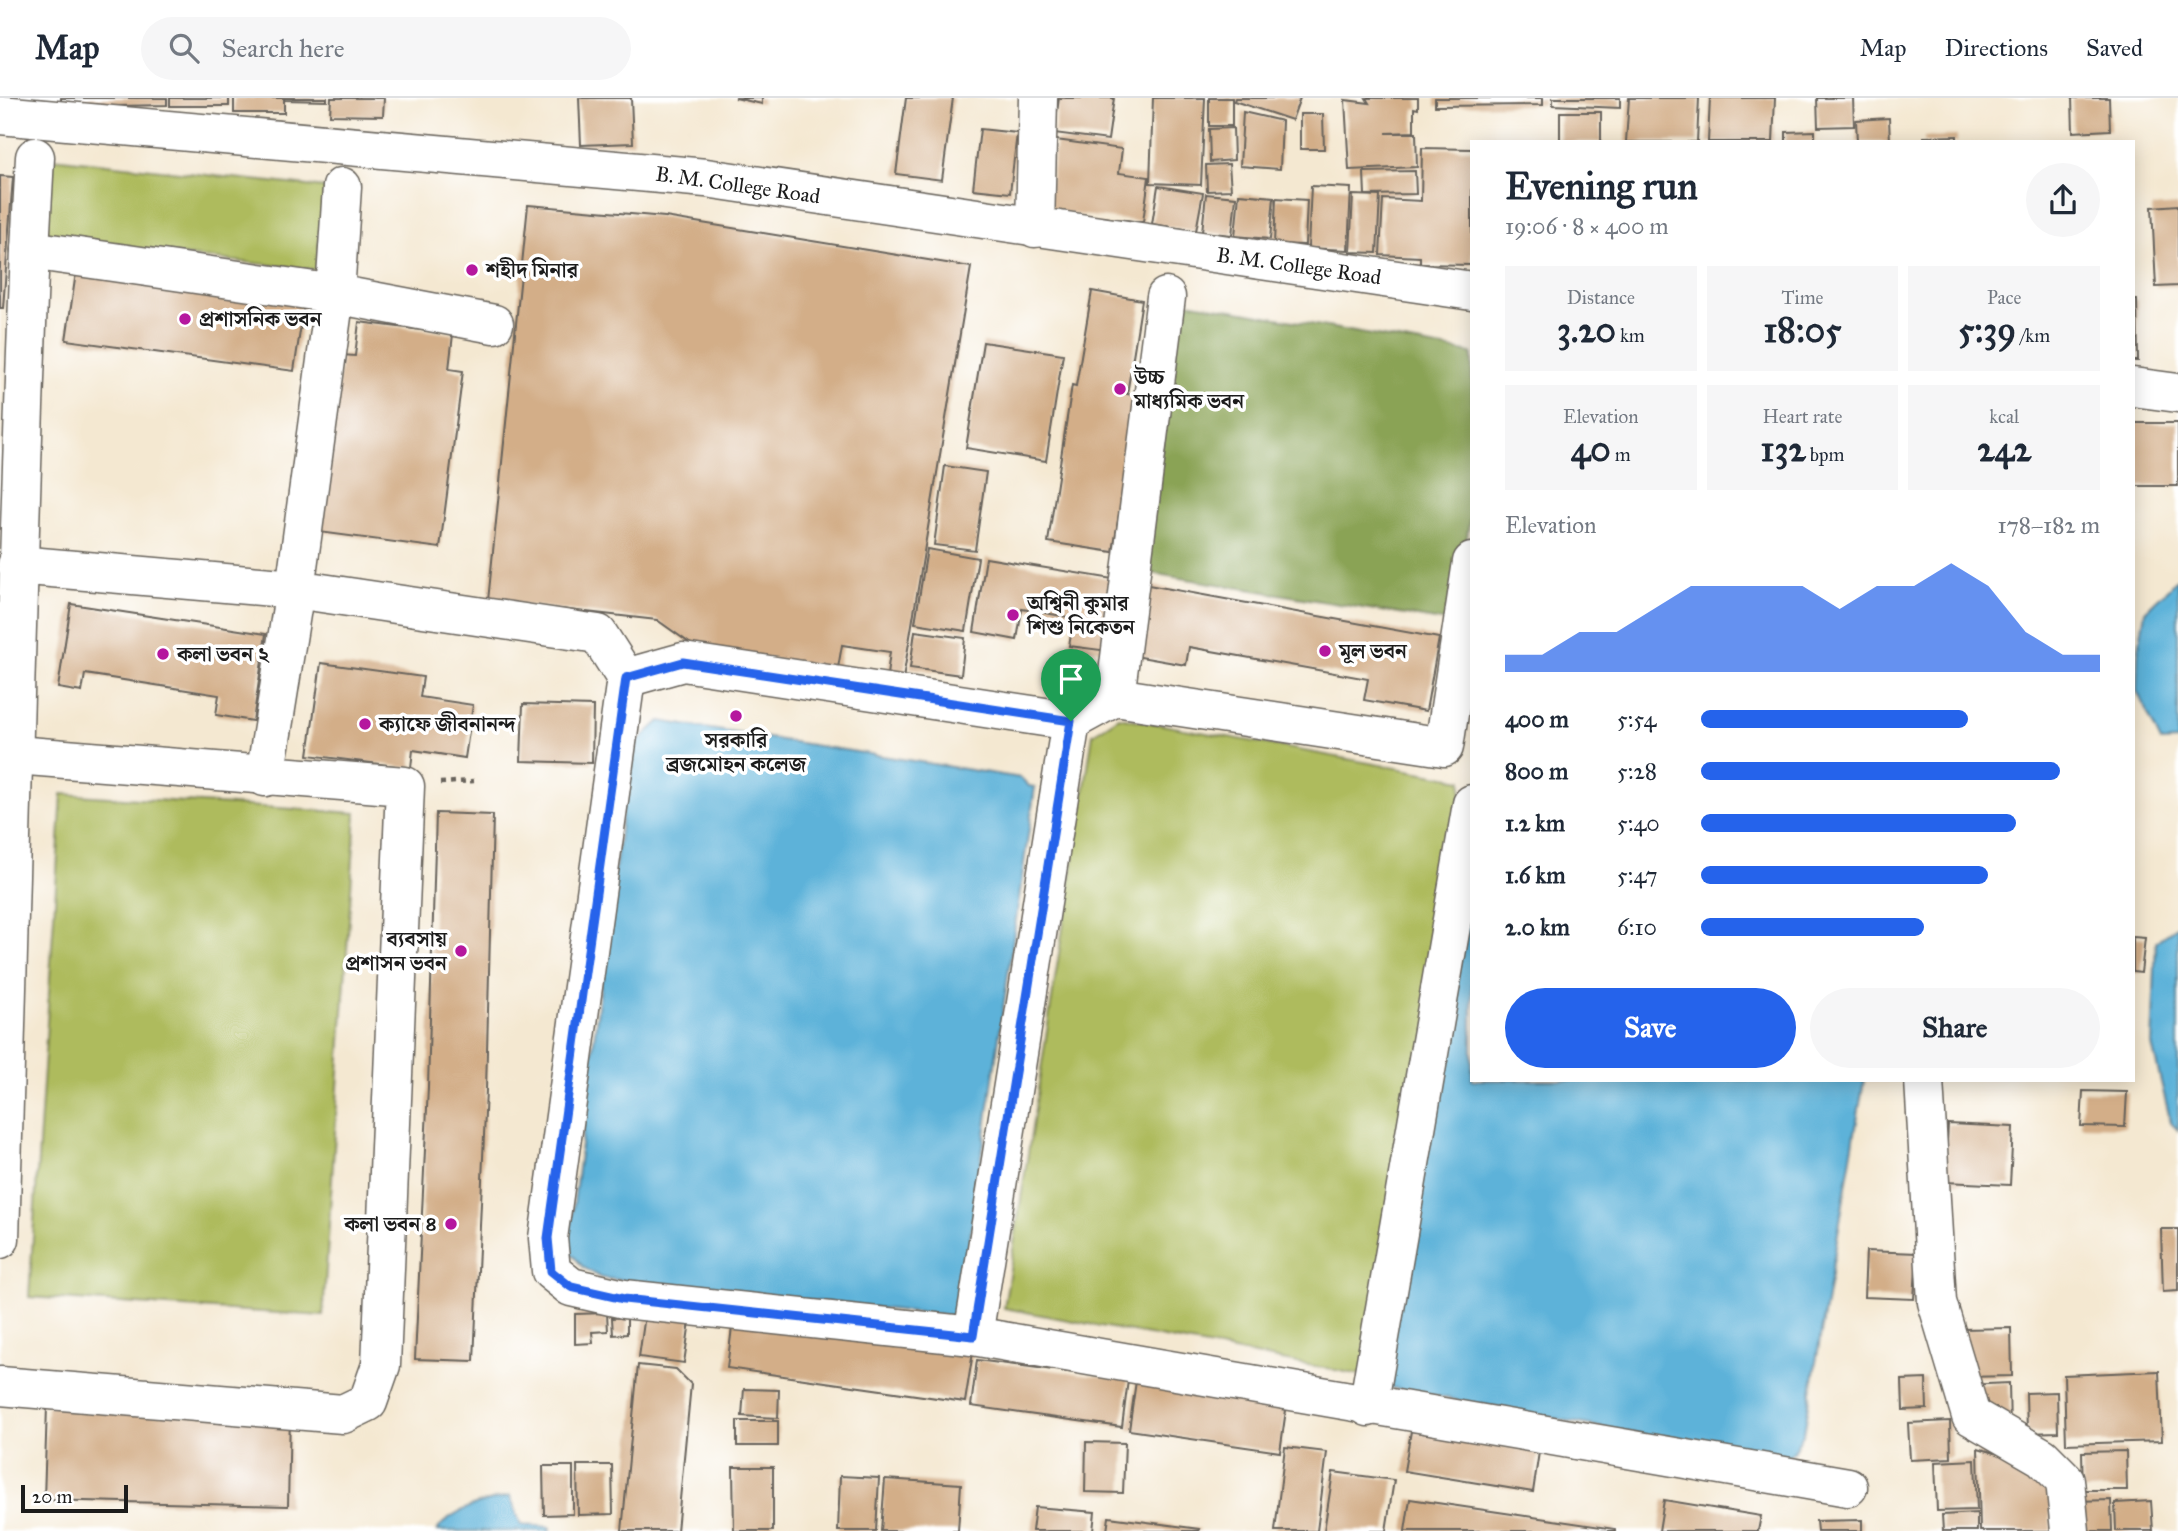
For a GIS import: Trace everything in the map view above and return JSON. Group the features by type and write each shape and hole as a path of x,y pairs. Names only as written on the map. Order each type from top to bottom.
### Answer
{"main road":[{"path":"1035,228 1038,98"},
{"name":"B. M. College Road","path":"0,115 55,110 706,178 1470,291"},
{"path":"0,1239 15,755 8,676 17,565 35,157"},
{"path":"265,777 295,589 335,294 342,187"},
{"path":"30,250 335,294 495,324"},
{"path":"1115,697 1166,297"},
{"path":"2135,387 2178,393"},
{"path":"17,565 295,589 598,635 626,678 548,1238 551,1271 571,1287 624,1299 973,1336 1368,1407 1848,1487"},
{"path":"626,678 683,662 1071,721 1115,697 1458,750 1470,584"},
{"path":"973,1336 1071,721"},
{"path":"0,1386 343,1414 368,1402 381,1364 405,786 265,777 15,755"},
{"path":"1368,1407 1470,816"},
{"path":"1924,1082 1937,1302 1971,1416 2042,1457 2065,1480 2070,1531"}],"green space":[{"path":"52,158 325,188 316,270 43,240"},
{"path":"1182,301 1470,353 1470,517 1454,623 1144,572"},
{"path":"1119,717 1462,780 1457,867 1372,1377 1004,1308 1093,734"},
{"path":"62,794 356,813 323,1316 29,1297"}],"water":[{"path":"2178,579 2178,741 2161,742 2137,691 2138,654 2145,611"},
{"path":"660,721 1021,778 1029,786 1035,787 960,1308 952,1316 601,1278 583,1267 568,1250 630,748"},
{"path":"1470,874 1470,1082 1864,1082 1804,1433 1793,1452 1780,1461 1382,1386"},
{"path":"2178,925 2178,1130 2171,1123 2152,1045 2156,942"},
{"path":"510,1496 521,1525 550,1527 550,1531 437,1531 443,1523 459,1512 480,1503"}],"building":[{"path":"61,98 167,98 167,105 61,107"},
{"path":"170,98 229,98 229,106 170,106"},
{"path":"234,98 284,98 284,113 234,113"},
{"path":"327,98 327,101 284,100"},
{"path":"331,98 384,98 383,116 330,115"},
{"path":"579,98 631,98 633,143 581,145"},
{"path":"735,98 762,98 762,104"},
{"path":"906,98 953,98 942,180 896,174"},
{"path":"1059,98 1114,98 1108,140 1054,133"},
{"path":"1153,98 1205,98 1201,185 1150,183"},
{"path":"1209,98 1232,98 1232,126 1209,126"},
{"path":"1235,98 1300,98 1292,120 1234,101"},
{"path":"1366,98 1418,98 1418,109 1414,108 1414,132 1386,133 1416,133 1417,167 1349,170 1345,100 1369,103"},
{"path":"1435,98 1543,98 1543,105 1435,106"},
{"path":"1553,98 1620,98 1620,108 1553,105"},
{"path":"1629,98 1699,98 1697,140 1626,140"},
{"path":"1710,98 1775,98 1773,140 1708,140"},
{"path":"1817,98 1853,98 1854,126 1818,127"},
{"path":"2072,98 2109,98 2110,130 2073,132"},
{"path":"1243,112 1282,121 1280,169 1240,166"},
{"path":"1560,112 1601,112 1601,140 1560,140"},
{"path":"1300,114 1323,114 1324,149 1300,149"},
{"path":"1889,118 1890,140 1857,140 1856,120"},
{"path":"1233,128 1234,160 1210,162 1209,129"},
{"path":"980,129 1017,133 1010,193 973,189"},
{"path":"1815,131 1815,140 1786,140 1786,132"},
{"path":"1957,136 1957,140 1924,140 1924,137"},
{"path":"1056,140 1122,149 1119,173 1149,177 1143,222 1047,211"},
{"path":"1422,148 1470,149 1470,265 1420,264 1420,257 1380,255 1383,199 1421,201"},
{"path":"1229,164 1231,190 1207,191 1206,165"},
{"path":"1415,171 1416,194 1365,195 1364,172"},
{"path":"0,176 13,177 3,308 0,308"},
{"path":"1158,186 1203,193 1196,231 1152,224"},
{"path":"1311,186 1351,188 1348,250 1308,248"},
{"path":"1206,194 1236,197 1232,235 1202,232"},
{"path":"1239,194 1274,197 1270,239 1235,236"},
{"path":"1353,195 1380,196 1377,253 1350,252"},
{"path":"1276,198 1307,200 1305,245 1274,244"},
{"path":"528,205 665,217 971,267 903,679 887,675 890,652 842,645 838,668 698,649 657,620 488,601"},
{"path":"2178,205 2178,286 2156,287 2152,207"},
{"name":"প্রশাসনিক ভবন","path":"77,266 305,298 294,371 66,340"},
{"path":"1092,291 1142,300 1127,394 1138,396 1113,552 1048,542 1072,385 1076,386"},
{"path":"2135,300 2137,300 2138,361 2135,361"},
{"path":"359,322 453,334 449,369 463,371 440,548 319,532 342,355 355,356"},
{"path":"983,342 1063,354 1046,461 966,448"},
{"path":"2135,423 2178,423 2178,486 2135,486"},
{"path":"945,466 986,472 975,550 934,545"},
{"path":"927,549 978,558 966,631 915,623"},
{"path":"986,558 1119,580 1108,651 1069,646 1074,618 1022,609 1017,640 974,632"},
{"name":"মূল ভবন","path":"1143,584 1439,638 1426,711 1364,700 1368,679 1189,647 1186,665 1129,655"},
{"name":"কলা ভবন ২","path":"71,604 266,634 253,721 216,715 219,695 85,674 82,692 58,688"},
{"path":"915,631 965,638 961,675 910,668"},
{"name":"ক্যাফে জীবনানন্দ","path":"321,663 423,677 420,697 473,705 465,758 413,750 411,768 308,755"},
{"path":"523,704 593,706 592,763 521,761"},
{"path":"436,813 493,815 486,1090 474,1361 415,1359 428,1087"},
{"path":"2135,937 2145,938 2141,973 2135,972"},
{"path":"2083,1091 2127,1092 2125,1127 2081,1126"},
{"path":"1948,1124 2013,1127 2010,1185 1945,1182"},
{"path":"2161,1229 2178,1229 2178,1291 2163,1292"},
{"path":"1866,1251 1917,1253 1914,1299 1864,1297"},
{"path":"646,1308 691,1314 684,1363 639,1357"},
{"path":"607,1313 608,1331 592,1332 593,1343 575,1344 575,1314"},
{"path":"627,1317 627,1334 613,1335 612,1318"},
{"path":"733,1319 973,1352 965,1402 727,1368"},
{"path":"2011,1328 2012,1376 1963,1377 1962,1329"},
{"path":"977,1360 1128,1380 1122,1427 971,1406"},
{"path":"638,1365 676,1369 691,1384 677,1531 622,1531"},
{"path":"2159,1371 2162,1441 2066,1444 2064,1375"},
{"path":"1926,1379 1927,1409 1903,1410 1902,1380"},
{"path":"1136,1381 1287,1403 1280,1452 1129,1430"},
{"path":"2009,1383 2010,1430 1966,1385"},
{"path":"744,1389 779,1390 778,1418 742,1416"},
{"path":"2057,1392 2058,1432 2027,1433 2026,1393"},
{"path":"47,1406 290,1413 288,1506 44,1500"},
{"path":"737,1421 778,1421 778,1446 737,1446"},
{"path":"1950,1421 1951,1458 1910,1460 1908,1423"},
{"path":"1411,1431 1539,1452 1533,1492 1404,1471"},
{"path":"1086,1442 1125,1443 1123,1493 1085,1492"},
{"path":"1285,1447 1327,1452 1317,1531 1275,1531"},
{"path":"1978,1448 2036,1465 2049,1482 2051,1531 1980,1531"},
{"path":"2126,1451 2127,1490 2083,1490 2082,1452"},
{"path":"1975,1460 1977,1510 1937,1511 1935,1462"},
{"path":"577,1465 612,1465 613,1514 578,1515"},
{"path":"543,1466 573,1466 573,1514 544,1515"},
{"path":"733,1467 773,1467 773,1531 734,1531"},
{"path":"1333,1472 1394,1480 1386,1531 1324,1531"},
{"path":"840,1476 879,1478 876,1531 838,1531"},
{"path":"885,1479 961,1484 958,1531 881,1531"},
{"path":"1410,1499 1615,1529 1615,1531 1405,1531"},
{"path":"1664,1500 1761,1516 1758,1531 1659,1531"},
{"path":"2111,1500 2112,1531 2076,1531 2075,1501"},
{"path":"2151,1501 2153,1531 2116,1531 2115,1503"},
{"path":"1035,1507 1095,1512 1093,1531 1032,1531"},
{"path":"1977,1513 1977,1531 1943,1531 1942,1515"},
{"path":"1109,1517 1200,1529 1107,1531"},
{"path":"1862,1520 1862,1531 1817,1531 1816,1521"}],"place":[{"name":"শহীদ মিনার","path":"472,270"},
{"name":"প্রশাসনিক ভবন","path":"185,319"},
{"name":"উচ্চ মাধ্যমিক ভবন","path":"1120,389"},
{"name":"অশ্বিনী কুমার শিশু নিকেতন","path":"1013,615"},
{"name":"মূল ভবন","path":"1325,651"},
{"name":"কলা ভবন ২","path":"163,654"},
{"name":"সরকারি ব্রজমোহন কলেজ","path":"736,716"},
{"name":"ক্যাফে জীবনানন্দ","path":"365,724"},
{"name":"ব্যবসায় প্রশাসন ভবন","path":"461,951"},
{"name":"কলা ভবন ৪","path":"451,1224"}],"route":[{"path":"683,662 1071,721 973,1336 624,1299 571,1287 551,1271 548,1238 626,678 683,662"}]}
